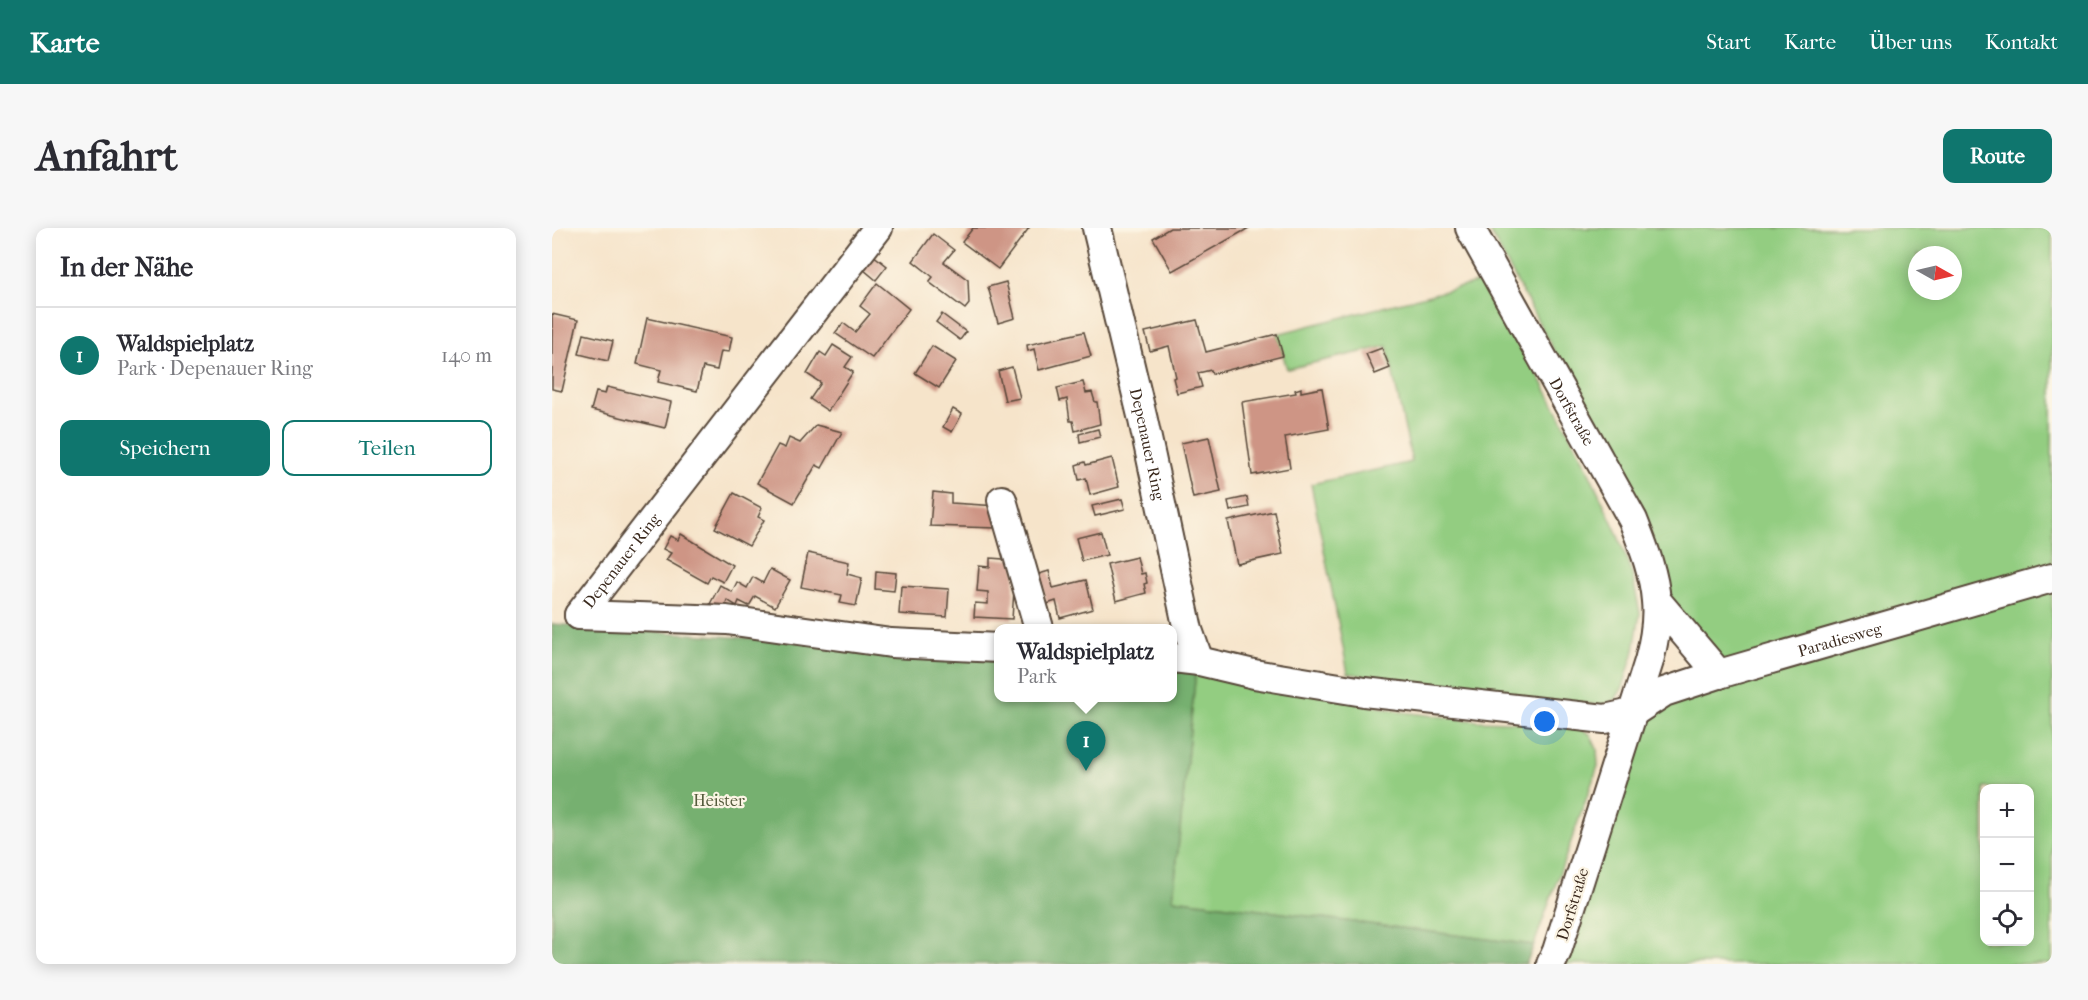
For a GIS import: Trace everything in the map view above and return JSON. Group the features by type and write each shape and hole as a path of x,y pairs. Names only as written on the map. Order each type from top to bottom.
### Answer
{"street":[{"name":"Depenauer Ring","path":"878,228 579,615 727,620 891,643 994,648"},
{"name":"Depenauer Ring","path":"1097,228 1143,420 1188,630 1186,659 1254,674 1408,698 1605,719 1632,713"},
{"name":"Dorfstraße","path":"1470,228 1633,520 1648,561 1656,601 1652,650 1551,964"},
{"path":"1002,500 1038,624"},
{"name":"Paradiesweg","path":"1632,713 1664,692 1719,674 2052,578"},
{"name":"Dorfstraße","path":"1656,601 1719,674"}],"green space":[{"path":"1488,228 2052,228 2052,571 1722,666 1664,598 1660,569 1645,512 1609,453"},
{"path":"1488,280 1584,461 1617,533 1632,574 1640,613 1634,651 1623,687 1615,700 1602,705 1473,695 1348,673 1311,484 1412,462 1387,346 1287,369 1277,334"},
{"path":"2052,586 2052,964 1560,964 1638,719 1663,703"},
{"name":"Heister","path":"552,624 994,656 994,702 1177,702 1177,669 1196,670 1173,899 1534,945 1526,964 552,964"},
{"path":"1196,670 1311,691 1402,712 1478,721 1573,724 1590,734 1597,749 1598,766 1534,945 1173,899"}],"building":[{"path":"973,228 1029,228 998,269 962,242"},
{"path":"1170,228 1249,228 1172,271 1153,238"},
{"path":"933,234 954,250 944,262 968,280 969,304 965,309 929,282 933,277 913,261"},
{"path":"873,255 887,266 876,280 863,269"},
{"path":"1006,282 1015,318 998,323 988,287"},
{"path":"877,283 909,309 872,358 835,333 843,323 855,332 870,314 860,306"},
{"path":"552,314 578,320 562,391 552,389"},
{"path":"942,314 966,332 960,340 936,322"},
{"path":"647,318 732,337 729,352 721,351 717,370 703,367 697,391 658,382 661,370 637,364"},
{"path":"1197,320 1206,352 1277,334 1283,356 1212,374 1211,370 1198,373 1202,387 1177,393 1169,346 1150,351 1145,332"},
{"path":"1084,332 1091,356 1039,370 1034,349 1028,351 1027,345"},
{"path":"584,334 613,341 608,361 579,354"},
{"path":"833,345 852,357 845,367 853,372 828,411 810,399 821,383 807,374 820,352 826,356"},
{"path":"932,346 956,361 939,388 915,373"},
{"path":"1382,348 1390,368 1375,374 1366,354"},
{"path":"1012,367 1020,398 1005,401 998,371"},
{"path":"1083,382 1086,393 1092,392 1097,402 1100,424 1075,431 1073,421 1070,421 1067,399 1060,401 1057,388"},
{"path":"607,387 671,402 665,428 591,410 596,392 605,394"},
{"path":"1301,388 1301,392 1322,388 1329,429 1285,437 1290,468 1252,475 1242,402 1296,393 1295,390"},
{"path":"953,409 962,414 952,432 943,427"},
{"path":"816,425 842,432 822,468 816,465 794,503 757,483 778,445 785,448 789,438 800,443"},
{"path":"1098,429 1100,437 1080,442 1079,434"},
{"path":"1209,437 1221,492 1193,498 1181,443"},
{"path":"1112,458 1119,487 1090,495 1086,478 1079,480 1076,465 1085,462 1086,465"},
{"path":"933,492 951,494 951,503 998,506 997,528 930,526"},
{"path":"734,493 762,508 758,517 764,520 749,546 715,528"},
{"path":"1247,497 1249,507 1230,511 1228,501"},
{"path":"1122,499 1125,509 1095,516 1092,506"},
{"path":"1274,511 1283,554 1237,564 1228,521"},
{"path":"1101,532 1107,555 1082,561 1076,538"},
{"path":"681,534 732,565 723,582 711,576 707,583 666,560 671,553 663,549 670,536 678,540"},
{"path":"808,553 849,562 847,574 862,578 856,606 840,603 842,595 801,587"},
{"path":"1137,557 1141,574 1145,573 1146,593 1116,601 1107,564"},
{"path":"990,558 1016,560 1012,619 974,617 975,603 988,604 988,592 977,591 979,566 990,567"},
{"path":"770,569 790,580 775,607 755,596 749,606 739,601 737,606 727,600 725,605 710,604 720,585 732,592 737,582 747,588 753,577 763,583"},
{"path":"876,571 896,573 894,591 875,589"},
{"path":"1049,571 1053,588 1086,580 1093,609 1060,618 1056,601 1047,604 1039,574"},
{"path":"901,586 949,589 947,617 899,614"}],"place":[{"name":"Waldspielplatz","path":"1086,771"}]}
